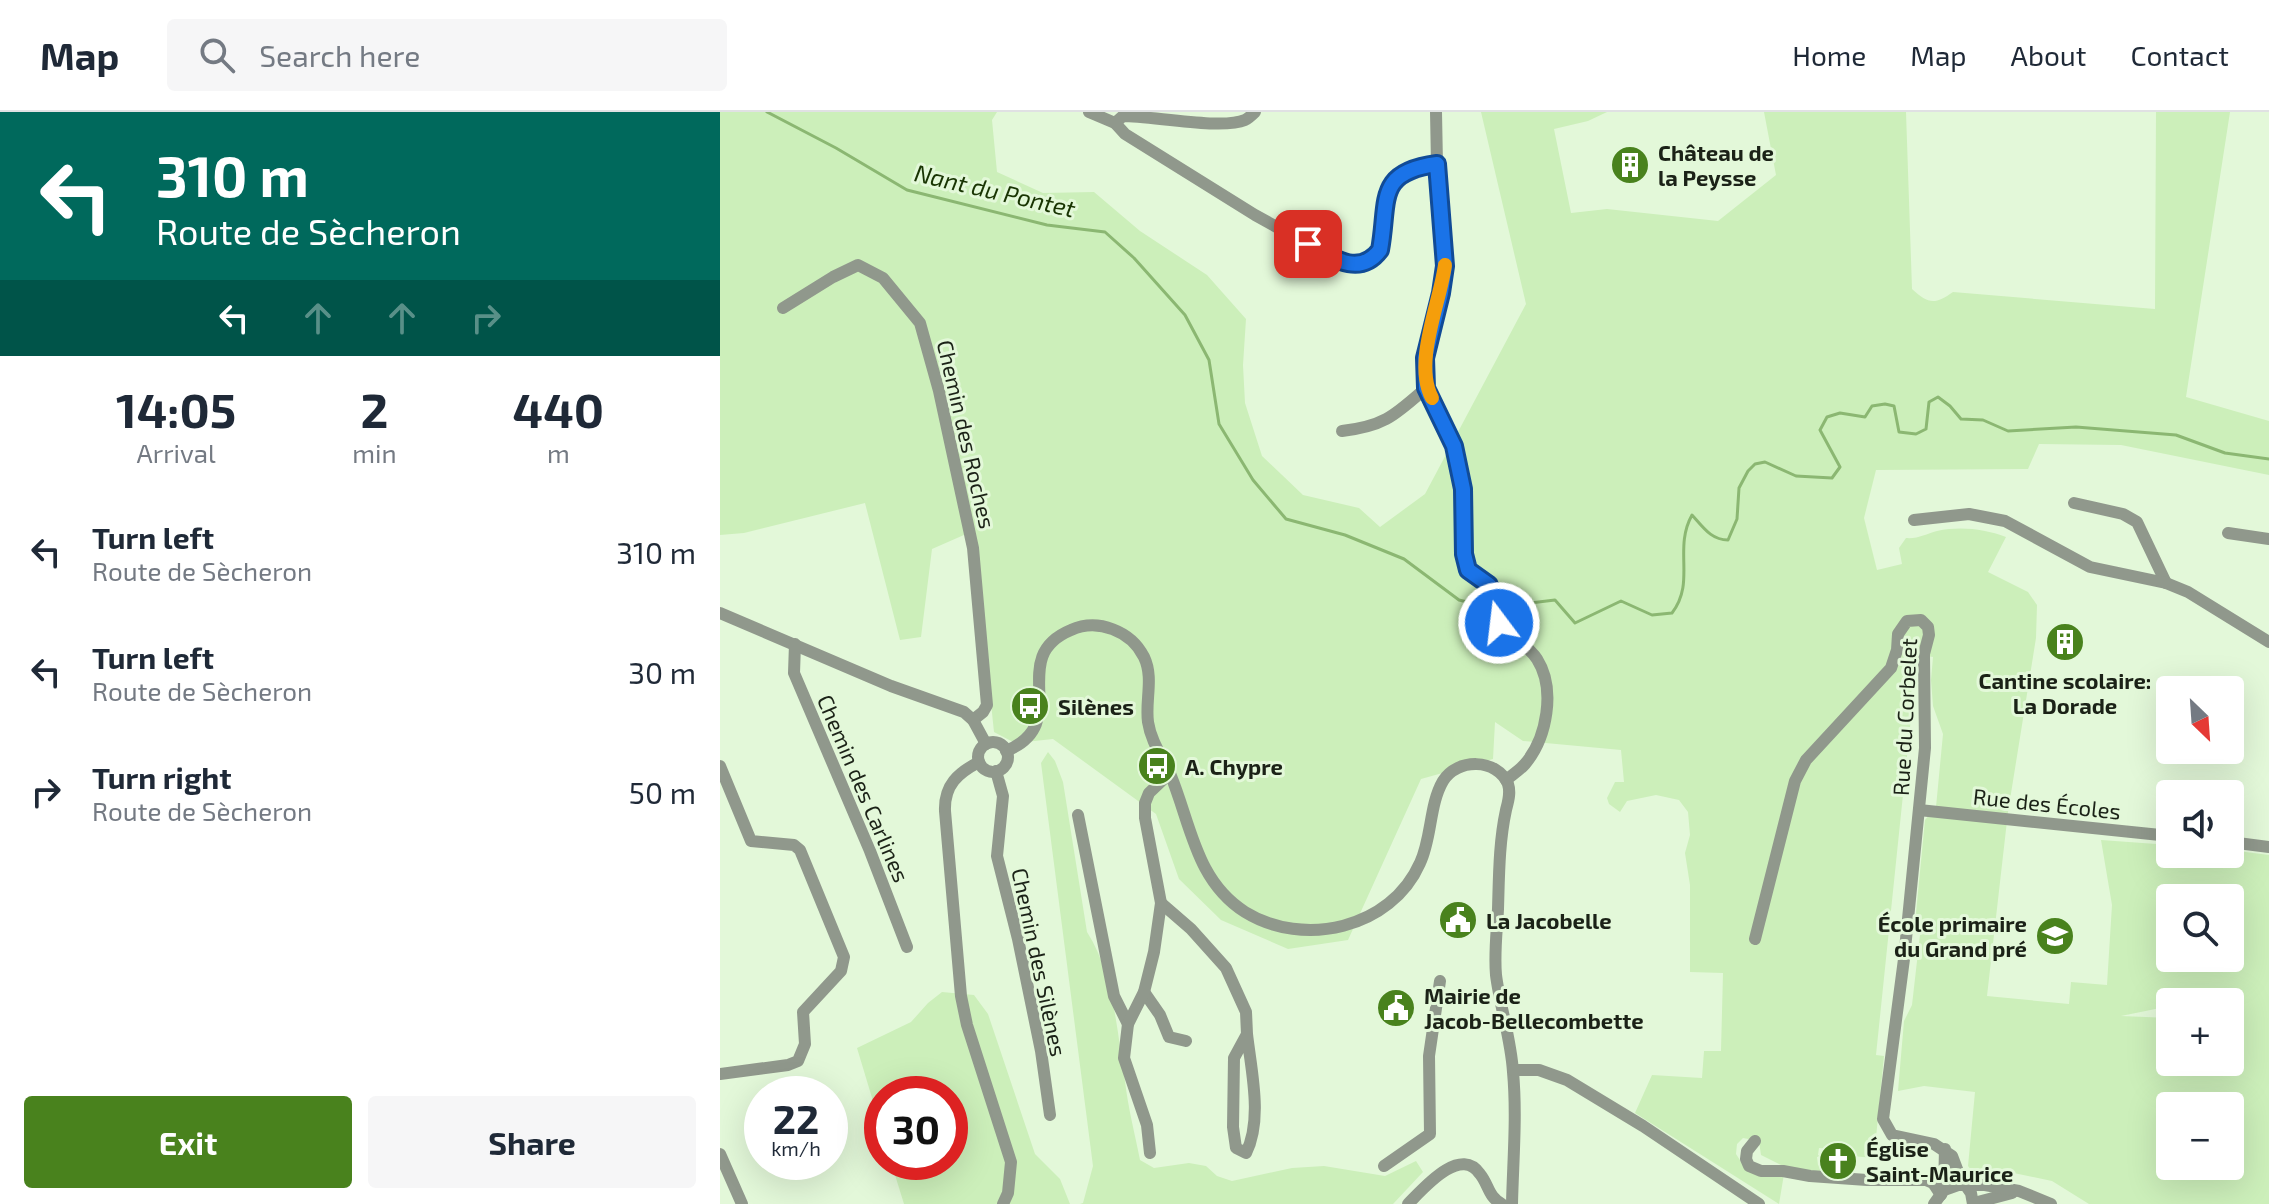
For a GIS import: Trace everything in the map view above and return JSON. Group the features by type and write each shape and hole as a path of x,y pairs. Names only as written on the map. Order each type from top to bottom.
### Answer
{"street":[{"path":"1089,112 1115,123 1125,134 1255,215 1340,262 1355,266 1375,257 1380,250 1387,195 1392,182 1401,173 1437,164"},
{"path":"1115,123 1123,116 1231,122 1245,120 1255,112"},
{"path":"1436,112 1445,266 1425,358 1426,388 1454,446 1463,489 1464,554 1468,570 1489,585 1500,625 1521,640 1538,660 1548,697 1535,748 1525,764 1506,780"},
{"name":"Chemin des Roches","path":"783,308 858,265 883,278 920,323 939,391 973,548 987,705 973,720"},
{"path":"1342,431 1369,428 1383,422 1397,414 1426,388"},
{"path":"2074,503 2123,514 2137,522 2166,583"},
{"path":"1914,520 1969,514 1998,519 2018,526 2090,567 2166,583 2210,604 2269,642"},
{"path":"2228,533 2269,539"},
{"path":"720,613 891,686 964,712 973,720 986,744"},
{"name":"Rue du Corbelet","path":"1755,939 1788,803 1806,760 1891,668 1901,627 1907,621 1921,620 1928,627 1929,635 1924,654 1926,708 1919,810 1883,1119 1888,1130 1897,1138 1934,1144 1945,1149"},
{"path":"1006,751 1023,743 1038,722 1040,662 1047,646 1077,627 1103,626 1125,635 1145,659 1150,682 1148,725 1179,795 1199,858 1209,876 1222,893 1243,911 1294,930 1315,931 1345,926 1372,914 1400,893 1411,879 1428,842 1442,783 1450,772 1475,763 1497,771 1506,780 1510,792 1500,853 1495,970 1513,1070 1512,1204"},
{"name":"Chemin des Carlines","path":"795,644 794,673 907,947"},
{"path":"996,742 1006,751 1006,763 996,771 984,768 979,762 980,749 986,744 996,742"},
{"path":"979,762 952,781 946,794 945,811 961,996 967,1025 1011,1162 1008,1193 1003,1204"},
{"path":"720,766 751,841 794,845 800,850 844,957 841,971 803,1012 805,1044 798,1061 720,1074"},
{"name":"Chemin des Silènes","path":"996,771 1003,796 997,856 1041,1051 1050,1115"},
{"path":"1150,1153 1147,1125 1124,1058 1128,1024 1144,992 1154,952 1161,903 1145,803 1149,793 1170,773"},
{"path":"1145,803 1160,795 1179,795"},
{"name":"Rue des Écoles","path":"1919,810 2156,834"},
{"path":"1078,815 1114,996 1128,1024"},
{"path":"2244,844 2269,847"},
{"path":"1161,903 1191,929 1226,968 1246,1012 1254,1094 1252,1141 1246,1153 1236,1148 1233,1127 1234,1058 1247,1034"},
{"path":"1384,1166 1430,1134 1429,1056 1440,981"},
{"path":"1144,992 1160,1015 1169,1037 1186,1041"},
{"path":"1513,1070 1539,1070 1567,1080 1643,1126 1759,1204"},
{"path":"1755,1141 1747,1151 1746,1159 1749,1166 1761,1171 1867,1180 1920,1179 1933,1183 1940,1198"},
{"path":"1945,1149 1952,1156 1973,1203 2019,1191"},
{"path":"1940,1198 1945,1149"},
{"path":"720,1154 742,1204"},
{"path":"1408,1204 1422,1198 1453,1166 1470,1164 1482,1176 1492,1198 1502,1204"},
{"path":"1940,1198 1950,1186 1985,1185 2019,1191 2051,1204"}],"green space":[{"path":"720,112 997,112 992,120 997,172 1043,193 1094,192 1140,231 1207,275 1246,319 1243,365 1245,403 1262,456 1303,495 1359,508 1380,527 1425,494 1526,304 1481,112 1607,112 1588,121 1554,129 1571,213 1607,209 1718,221 1776,175 1764,112 1906,112 1912,289 1918,294 1932,301 1953,292 2155,309 2156,112 2230,112 2186,397 2269,421 2269,475 2121,445 2039,444 2028,469 1876,470 1864,518 1877,570 1902,564 1899,548 1906,538 1946,529 1981,530 2006,537 1988,572 2028,592 2037,605 2036,638 2008,812 1987,996 2069,1004 2071,982 2107,985 2112,905 2101,840 2156,844 2156,868 2244,868 2244,852 2269,855 2269,1204 2089,1204 2052,1181 2009,1172 1974,1174 1968,1166 1975,1092 1924,1086 1898,1091 1904,1021 1912,1005 1921,926 1916,913 1925,820 1936,807 1943,734 1933,706 1933,657 1910,653 1912,708 1876,1055 1884,1056 1874,1158 1841,1155 1838,1150 1819,1148 1818,1155 1821,1156 1817,1157 1818,1165 1825,1169 1826,1174 1785,1167 1761,1155 1759,1141 1743,1138 1737,1144 1736,1154 1745,1168 1784,1174 1779,1204 1635,1113 1652,1075 1702,1078 1704,1051 1721,1051 1723,973 1690,972 1690,885 1685,853 1690,835 1688,812 1679,800 1656,795 1627,801 1620,812 1609,804 1607,798 1615,782 1624,782 1621,750 1523,741 1495,722 1493,759 1421,779 1348,940 1288,949 1221,920 1179,879 1156,814 1053,739 1015,743 994,732 973,531 932,549 921,637 900,640 865,503 744,533 720,535"},
{"path":"1048,752 1063,782 1087,932 1109,985 1140,1160 1154,1168 1189,1163 1206,1166 1217,1176 1232,1181 1292,1168 1324,1166 1385,1176 1416,1161 1423,1172 1393,1204 1080,1204 1083,1203 1093,1166 1041,763"},
{"path":"942,992 974,995 988,1014 1035,1154 1060,1179 1070,1204 904,1204 897,1180 968,1180 968,1076 865,1076 857,1048 911,1022"}],"waterway":[{"name":"Nant du Pontet","path":"767,112 907,190 1047,225 1105,232 1134,258 1185,315 1209,360 1219,424 1253,480 1286,519 1345,535 1404,559 1459,600 1491,608"},
{"name":"Nant du Pontet","path":"1498,607 1555,600 1575,623 1621,601 1652,615 1672,613 1683,589 1684,540 1692,515 1712,535 1728,540 1737,519 1739,488 1755,464 1765,462 1796,476 1832,478 1840,467 1820,430 1827,417 1840,413 1865,417 1872,406 1894,406 1899,432 1916,434 1926,429 1929,402 1938,397 1961,419 1983,420 2008,431 2076,427 2176,435 2225,453 2269,459"}],"slow traffic":[{"path":"1432,398 1426,388 1425,358 1445,265"}],"place":[{"name":"Château de la Peysse","path":"1630,165"},
{"name":"Cantine scolaire: La Dorade","path":"2065,642"},
{"name":"Silènes","path":"1030,706"},
{"name":"A. Chypre","path":"1157,766"},
{"name":"La Jacobelle","path":"1458,920"},
{"name":"École primaire du Grand pré","path":"2055,936"},
{"name":"Mairie de Jacob-Bellecombette","path":"1396,1008"},
{"name":"Église Saint-Maurice","path":"1838,1161"}],"route":[{"path":"1308,244 1340,262 1355,266 1375,257 1380,250 1387,195 1392,182 1401,173 1437,164 1445,266 1425,358 1426,388 1454,446 1463,489 1465,561 1474,576 1489,585 1499,623"}]}
